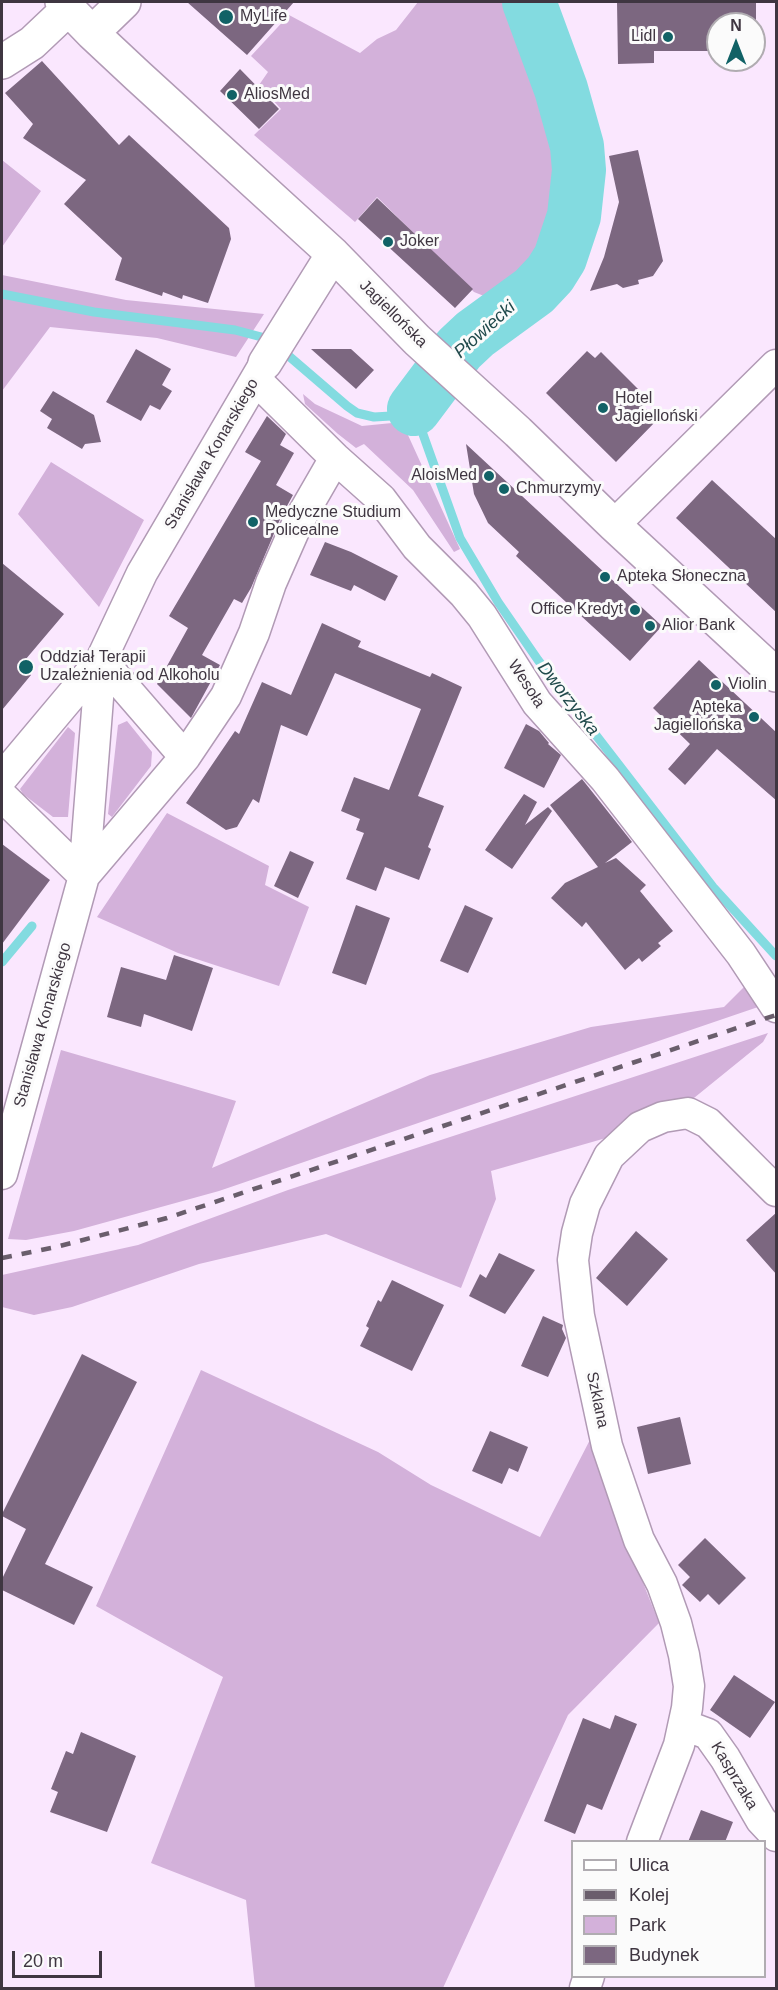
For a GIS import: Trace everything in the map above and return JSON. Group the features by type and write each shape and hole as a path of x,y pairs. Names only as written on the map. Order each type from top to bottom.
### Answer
{"street":[{"path":"92,33 124,2"},
{"path":"2,62 32,43 65,5"},
{"name":"Jagiellońska","path":"65,5 92,33 333,254 417,340 777,675"},
{"name":"Stanisława Konarskiego","path":"2,778 101,660 142,573 260,371 333,254"},
{"name":"Wesoła","path":"260,371 336,458 381,499 417,547 483,616 537,703 605,779 741,954 777,1007"},
{"path":"614,525 773,374"},
{"name":"Stanisława Konarskiego","path":"84,876 185,757 226,696 254,633 271,583 297,524 336,458"},
{"path":"101,660 185,757"},
{"name":"Stanisława Konarskiego","path":"2,1174 84,876 101,660"},
{"path":"2,796 84,876"},
{"name":"Szklana","path":"643,1840 679,1745 689,1686 676,1623 662,1584 639,1540 607,1446 579,1316 573,1260 577,1233 585,1204 609,1156 640,1127 663,1117 688,1113 708,1123 777,1191"},
{"name":"Kasprzaka","path":"684,1725 708,1734 725,1758 761,1820 777,1836"}],"green space":[{"path":"418,2 514,2 541,72 554,117 561,163 557,194 543,245 523,270 484,296 474,292 377,197 355,222 254,135 281,109 259,85 268,72 251,56 289,15 360,53 377,39 396,30"},
{"path":"2,160 41,191 2,247"},
{"path":"2,275 126,300 264,314 236,357 157,338 50,327 2,391"},
{"path":"303,394 315,404 362,426 402,422 460,549 454,552 413,490 364,444 356,448 338,434 305,404"},
{"path":"51,462 144,520 99,607 18,514"},
{"path":"127,721 152,752 151,766 112,817 108,814 118,725"},
{"path":"68,727 75,733 68,817 53,817 23,794 20,789"},
{"path":"167,813 269,866 265,885 309,907 279,986 178,953 97,917"},
{"path":"749,982 761,1006 219,1191 74,1231 26,1240 8,1239 61,1050 236,1101 212,1168 430,1075 591,1027 724,1007"},
{"path":"768,1033 763,1042 689,1102 654,1109 606,1138 491,1171 496,1199 461,1288 326,1234 199,1264 72,1307 34,1315 2,1307 2,1275 138,1245 288,1190"},
{"path":"201,1370 378,1452 431,1485 540,1537 594,1432 605,1487 659,1623 568,1715 443,1988 255,1988 246,1900 151,1863 223,1677 96,1606"}],"building":[{"path":"187,2 294,2 247,55"},
{"name":"Lidl","path":"617,2 756,2 756,12 706,12 706,51 654,51 654,63 618,64"},
{"path":"42,61 119,145 129,135 229,228 231,239 208,303 183,295 182,299 163,292 162,296 115,280 122,258 64,204 86,180 23,138 33,124 5,93"},
{"path":"240,69 279,109 259,129 220,91"},
{"path":"638,150 663,261 653,276 638,280 639,284 623,288 617,284 590,291 604,257 619,202 609,156"},
{"path":"377,198 473,289 455,308 358,219"},
{"path":"136,349 171,369 162,385 172,391 160,410 150,405 141,421 106,402"},
{"path":"311,349 351,349 374,370 356,389"},
{"name":"Hotel Jagielloński","path":"587,351 595,358 601,352 639,390 633,396 657,420 616,462 546,393"},
{"path":"53,391 94,415 101,442 85,444 82,449 47,428 52,419 40,411"},
{"path":"267,416 286,434 280,445 294,453 276,485 293,495 281,517 251,588 242,603 234,599 202,655 220,665 191,718 157,684 188,628 169,616 261,461 245,452"},
{"path":"466,444 662,626 630,661 516,556 519,552 488,523 474,494"},
{"path":"712,480 777,540 777,613 676,518"},
{"path":"325,542 351,552 398,576 385,601 354,585 351,591 310,575"},
{"path":"2,563 64,614 20,666 31,675 2,710"},
{"path":"322,623 361,641 358,647 430,677 432,673 462,687 418,796 444,806 428,847 431,849 419,880 385,867 376,891 346,879 364,833 356,830 360,819 341,811 354,777 389,790 421,709 335,673 307,736 281,725 259,803 253,799 237,827 226,830 186,803 235,731 239,734 262,682 291,695"},
{"path":"699,660 777,733 777,801 717,749 685,785 668,769 690,744 653,708"},
{"path":"526,724 539,731 548,744 561,755 544,788 504,768"},
{"path":"582,779 632,842 605,863 616,858 646,885 640,891 673,931 658,943 661,946 642,962 639,958 625,970 586,922 582,927 551,898 565,883 598,867 550,805"},
{"path":"524,794 537,802 525,825 548,807 552,811 512,869 485,850"},
{"path":"2,844 50,880 2,944"},
{"path":"290,851 314,862 298,898 274,886"},
{"path":"356,905 390,918 366,985 332,973"},
{"path":"465,905 493,918 468,973 440,961"},
{"path":"174,955 213,968 192,1031 144,1014 141,1027 107,1017 121,967 166,980"},
{"path":"777,1212 777,1275 746,1240"},
{"path":"636,1231 668,1259 627,1306 596,1278"},
{"path":"499,1253 535,1270 505,1314 469,1296 480,1274 486,1278"},
{"path":"392,1280 444,1305 412,1371 360,1346 369,1328 366,1326 378,1300 381,1302"},
{"path":"543,1316 563,1325 562,1329 566,1338 548,1377 521,1366"},
{"path":"82,1354 137,1382 45,1564 93,1587 74,1625 2,1590 2,1579 26,1529 2,1514"},
{"path":"680,1417 691,1464 648,1474 637,1427"},
{"path":"490,1431 528,1447 518,1472 509,1468 502,1484 472,1471"},
{"path":"705,1538 746,1578 719,1605 708,1594 700,1602 682,1585 690,1577 678,1565"},
{"path":"734,1675 775,1702 750,1738 710,1710"},
{"path":"615,1715 637,1724 602,1810 587,1804 575,1834 544,1821 583,1718 610,1729"},
{"path":"81,1732 136,1756 107,1832 50,1812 58,1792 51,1789 66,1751 73,1754"},
{"path":"701,1810 733,1822 726,1840 689,1840"}],"waterway":[{"name":"Płowiecki","path":"414,409 459,349 475,334 534,291 550,274 560,258 574,216 579,170 577,146 561,89 529,2"},
{"name":"Dworzyska","path":"2,294 94,312 235,330 269,339 357,413 374,417 391,416 414,409 460,538 498,602 538,660 713,887 776,956"},
{"path":"2,962 32,926"}],"railway":[{"path":"2,1258 56,1247 167,1218 776,1015"}],"place":[{"name":"MyLife","path":"226,17"},
{"name":"Lidl","path":"668,37"},
{"name":"AliosMed","path":"232,95"},
{"name":"Joker","path":"388,242"},
{"name":"Hotel Jagielloński","path":"603,408"},
{"name":"AloisMed","path":"489,476"},
{"name":"Chmurzymy","path":"504,489"},
{"name":"Medyczne Studium Policealne","path":"253,522"},
{"name":"Apteka Słoneczna","path":"605,577"},
{"name":"Office Kredyt","path":"635,610"},
{"name":"Alior Bank","path":"650,626"},
{"name":"Oddział Terapii Uzależnienia od Alkoholu","path":"26,667"},
{"name":"Violin","path":"716,685"},
{"name":"Apteka Jagiellońska","path":"754,717"}]}
